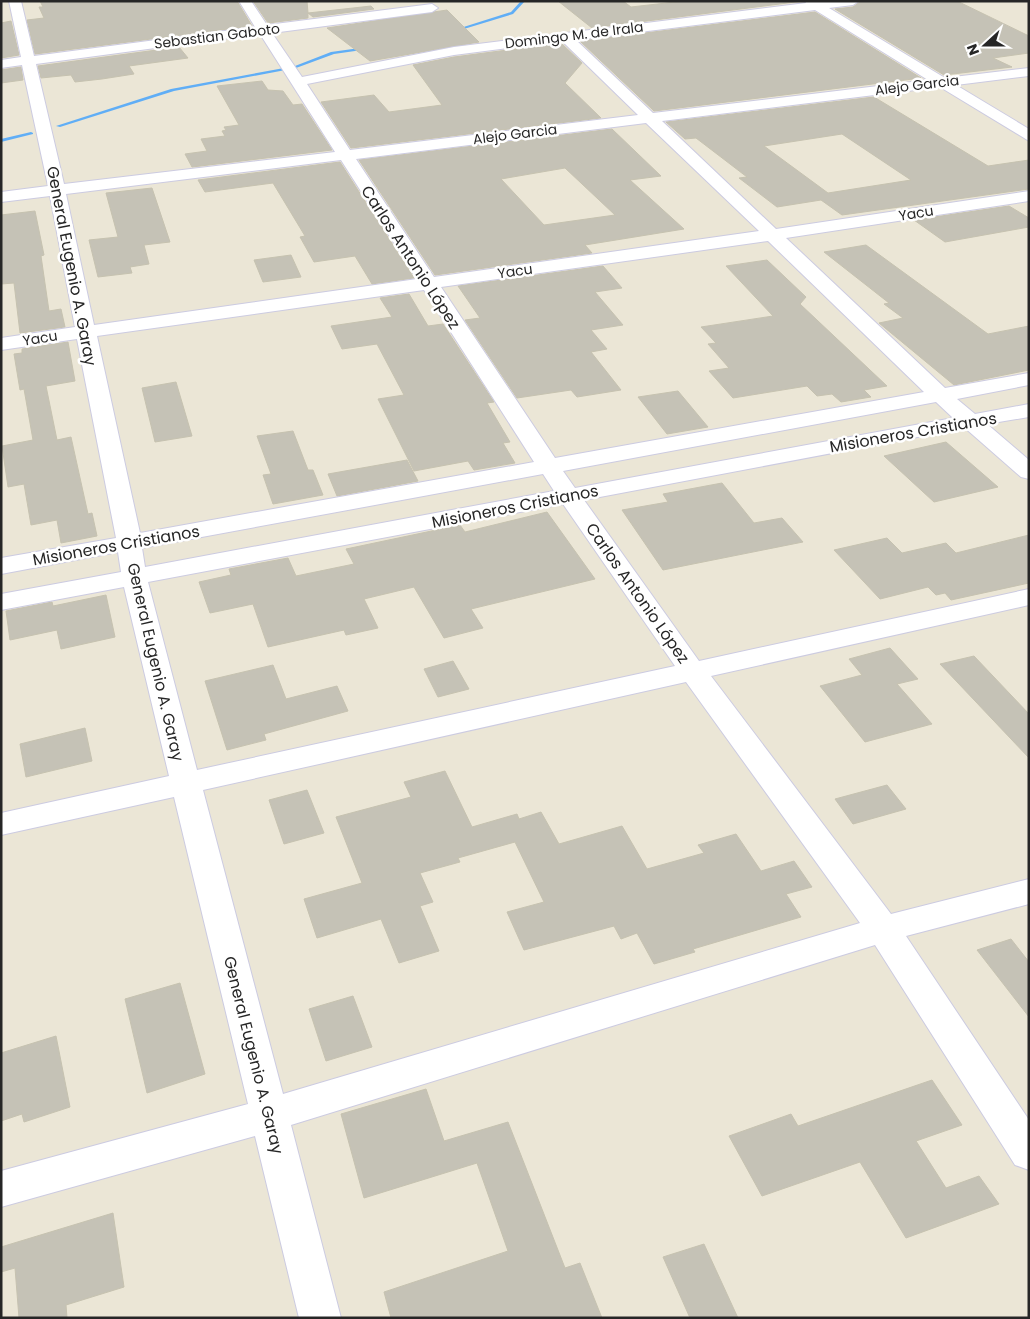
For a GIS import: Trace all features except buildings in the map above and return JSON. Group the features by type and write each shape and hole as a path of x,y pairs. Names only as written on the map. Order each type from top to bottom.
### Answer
{"street":[{"name":"General Eugenio A. Garay","path":"15,1 30,61 57,190 84,331 129,542 134,577 184,784 270,1115 320,1318"},
{"name":"Carlos Antonio López","path":"245,1 548,467 570,495 693,672 883,929 1029,1153"},
{"name":"Domingo M. de Irala","path":"291,73 812,3 854,1"},
{"path":"812,3 1029,136"},
{"name":"Sebastian Gaboto","path":"1,64 432,8"},
{"path":"564,36 940,395 1029,472"},
{"name":"Alejo Garcia","path":"1,197 1029,72"},
{"name":"Yacu","path":"1,344 771,235 1029,196"},
{"name":"Misioneros Cristianos","path":"1,566 1029,379"},
{"name":"Misioneros Cristianos","path":"1,602 1029,410"},
{"path":"1,824 1029,597"},
{"path":"1,1189 270,1115 883,929 1029,890"}],"waterway":[{"path":"453,31 512,13 523,1"},
{"path":"58,126 173,90 296,67 333,53 367,48"},
{"path":"1,141 31,133"}]}
